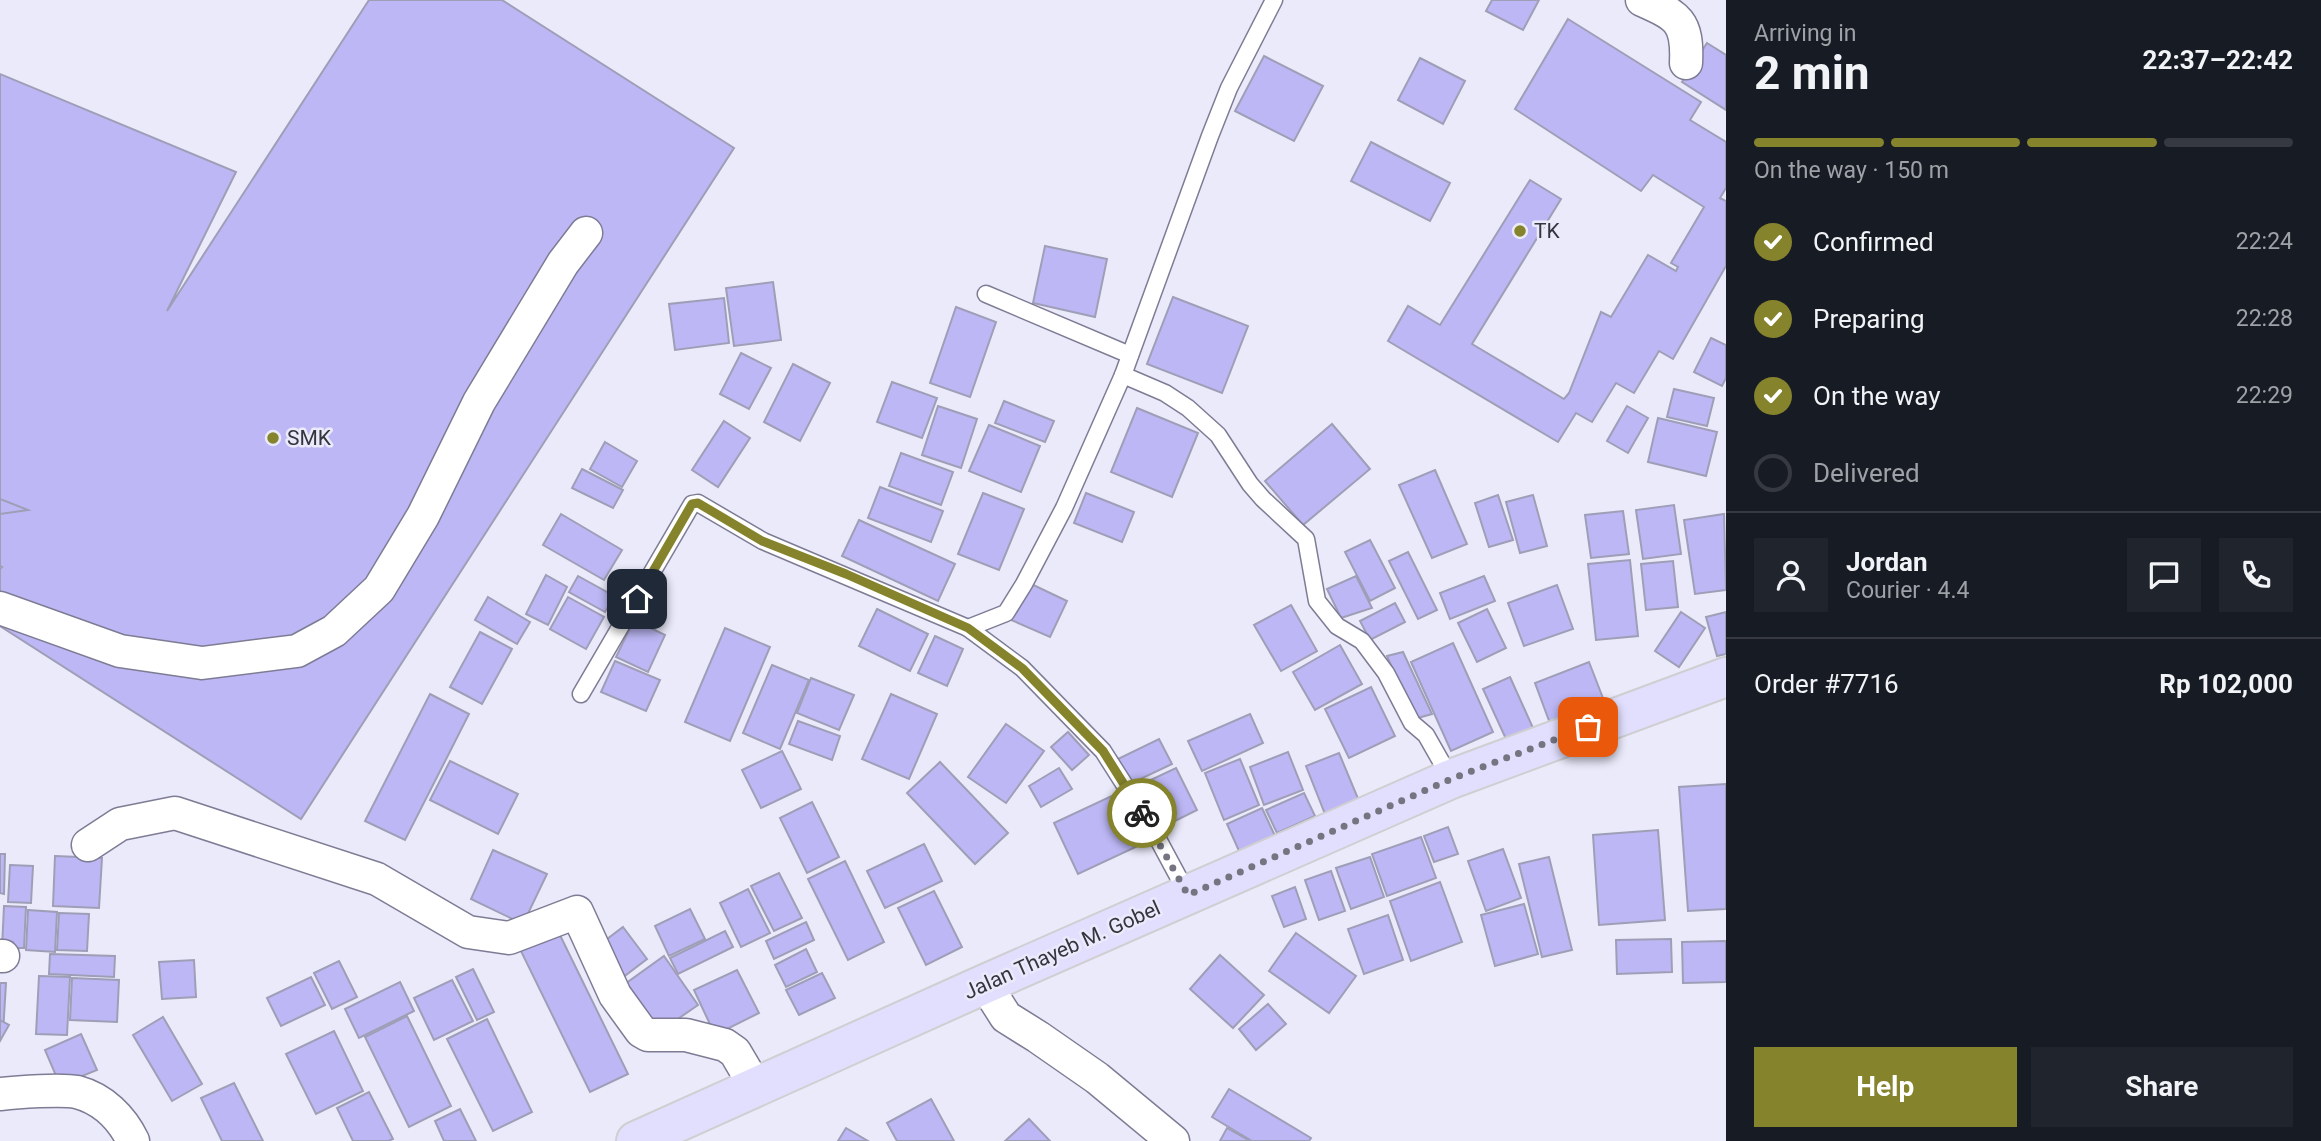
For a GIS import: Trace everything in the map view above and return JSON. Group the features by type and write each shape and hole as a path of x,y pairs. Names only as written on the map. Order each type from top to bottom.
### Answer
{"main road":[{"name":"Jalan Thayeb M. Gobel","path":"636,1141 1451,779 1726,677"}],"street":[{"path":"1642,0 1672,13 1687,42 1686,63"},
{"path":"0,608 120,651 202,663 297,651 334,631 379,589 424,516 479,402 563,263 586,233"},
{"path":"88,845 120,824 175,814 377,879 468,932 509,938 576,912 615,995 641,1031 648,1035 686,1035 724,1045 735,1052 755,1086"},
{"path":"985,984 1006,1017 1097,1078 1173,1141"},
{"path":"0,1094 76,1092 112,1111 124,1124 133,1141"}],"lane":[{"path":"968,628 1006,613 1064,508 1124,375 1214,124 1229,88 1274,0"},
{"path":"986,294 1130,355"},
{"path":"1124,375 1165,393 1188,408 1218,435 1250,484 1306,539 1317,601 1337,626 1362,641 1386,673 1412,723 1426,736 1451,779"},
{"path":"581,694 692,504 698,503 762,541 846,574 968,628 1022,668 1103,751 1152,828 1188,895"}],"building":[{"name":"SMK","path":"369,0 502,0 734,148 301,819 0,626 0,74 236,172 167,311"},
{"path":"1492,0 1539,0 1523,30 1486,11"},
{"name":"TK","path":"1568,19 1701,102 1690,120 1726,142 1726,188 1720,198 1726,201 1726,266 1673,359 1659,351 1634,393 1616,383 1592,422 1576,413 1558,442 1388,341 1408,306 1440,325 1530,180 1561,199 1472,344 1564,399 1569,393 1601,312 1611,317 1648,255 1676,271 1678,267 1671,263 1704,207 1653,175 1641,191 1515,109"},
{"path":"1707,43 1726,55 1726,110 1682,82"},
{"path":"1264,56 1323,86 1294,141 1235,111"},
{"path":"1420,58 1465,81 1443,124 1398,100"},
{"path":"1371,142 1450,183 1430,221 1351,181"},
{"path":"1045,246 1107,259 1095,317 1033,303"},
{"path":"773,282 781,340 734,346 726,288"},
{"path":"1173,297 1248,326 1222,393 1147,364"},
{"path":"724,298 729,343 675,350 669,304"},
{"path":"956,307 996,322 970,397 930,383"},
{"path":"1711,338 1726,345 1726,378 1722,386 1694,372"},
{"path":"741,353 771,368 749,409 720,394"},
{"path":"793,364 830,383 800,441 764,422"},
{"path":"892,382 937,398 922,438 877,422"},
{"path":"1674,389 1714,398 1707,426 1667,417"},
{"path":"1004,401 1054,421 1045,442 995,423"},
{"path":"938,406 977,419 961,468 922,455"},
{"path":"1627,406 1648,418 1628,453 1607,441"},
{"path":"1137,408 1198,433 1172,497 1111,472"},
{"path":"1658,418 1717,432 1706,476 1648,462"},
{"path":"724,421 750,438 718,487 692,470"},
{"path":"1332,424 1370,469 1303,525 1265,481"},
{"path":"989,425 1040,446 1021,492 969,471"},
{"path":"605,442 637,461 622,487 590,469"},
{"path":"901,453 953,472 941,505 889,486"},
{"path":"582,469 623,490 613,508 572,488"},
{"path":"1435,470 1467,544 1432,558 1399,485"},
{"path":"880,487 943,511 931,542 868,518"},
{"path":"983,493 1024,509 999,570 958,554"},
{"path":"1086,493 1134,512 1122,542 1074,523"},
{"path":"1498,495 1513,540 1489,547 1475,503"},
{"path":"1533,495 1547,546 1520,553 1506,502"},
{"path":"0,499 28,510 0,514"},
{"path":"1674,505 1681,554 1643,559 1636,510"},
{"path":"1623,511 1629,554 1591,558 1585,515"},
{"path":"561,514 622,550 604,580 543,545"},
{"path":"1724,514 1726,590 1695,594 1684,520"},
{"path":"859,520 955,564 938,601 842,556"},
{"path":"1370,540 1395,588 1370,601 1345,552"},
{"path":"1408,552 1437,610 1418,619 1389,561"},
{"path":"1630,560 1638,636 1596,640 1588,564"},
{"path":"1673,561 1678,607 1646,610 1641,564"},
{"path":"546,575 567,587 548,625 526,614"},
{"path":"578,576 614,596 605,612 569,592"},
{"path":"1356,576 1372,608 1341,618 1327,589"},
{"path":"1484,576 1495,601 1450,619 1440,593"},
{"path":"1027,582 1067,601 1050,637 1009,619"},
{"path":"1557,585 1573,629 1524,646 1508,603"},
{"path":"488,597 530,622 517,644 475,620"},
{"path":"568,597 604,617 586,649 550,629"},
{"path":"1395,603 1405,622 1370,640 1360,621"},
{"path":"1291,605 1317,651 1281,671 1254,625"},
{"path":"877,609 928,634 910,671 859,646"},
{"path":"1487,609 1506,648 1477,662 1458,623"},
{"path":"1681,612 1705,628 1679,667 1655,651"},
{"path":"1726,612 1726,654 1717,656 1706,617"},
{"path":"634,620 665,635 648,672 616,657"},
{"path":"725,628 770,647 730,741 685,722"},
{"path":"480,632 512,649 482,704 450,687"},
{"path":"935,636 963,649 947,686 918,673"},
{"path":"1453,643 1493,732 1451,751 1411,662"},
{"path":"1340,645 1362,684 1315,710 1293,672"},
{"path":"1403,652 1432,714 1414,719 1387,656"},
{"path":"615,661 660,680 646,711 601,692"},
{"path":"1589,662 1606,706 1551,726 1535,683"},
{"path":"772,665 809,680 780,749 743,733"},
{"path":"1510,677 1533,728 1506,739 1483,689"},
{"path":"811,678 854,695 839,730 797,713"},
{"path":"1371,687 1395,736 1349,758 1325,709"},
{"path":"430,694 469,714 405,840 365,821"},
{"path":"891,694 937,714 909,779 862,759"},
{"path":"1250,714 1263,743 1202,771 1188,741"},
{"path":"798,721 840,736 832,760 789,744"},
{"path":"1006,724 1044,751 1006,803 968,777"},
{"path":"1068,732 1089,755 1072,770 1051,747"},
{"path":"1159,739 1172,764 1130,784 1118,759"},
{"path":"782,751 801,789 761,808 742,770"},
{"path":"1288,752 1303,790 1264,805 1250,767"},
{"path":"1339,753 1359,801 1325,814 1306,766"},
{"path":"1240,759 1259,805 1224,820 1205,773"},
{"path":"450,761 518,794 498,834 430,800"},
{"path":"940,762 1008,833 975,864 907,793"},
{"path":"1059,768 1072,789 1041,807 1029,786"},
{"path":"1176,768 1197,810 1161,828 1140,785"},
{"path":"1726,784 1726,909 1688,911 1679,787"},
{"path":"1118,793 1142,844 1078,874 1054,823"},
{"path":"1304,793 1315,816 1277,833 1266,810"},
{"path":"812,802 839,857 807,873 780,818"},
{"path":"1262,808 1275,836 1239,851 1227,824"},
{"path":"1448,827 1458,854 1434,862 1424,836"},
{"path":"1658,830 1665,920 1599,925 1593,835"},
{"path":"1421,837 1436,878 1387,896 1372,854"},
{"path":"924,844 942,881 885,908 867,871"},
{"path":"1503,849 1521,898 1486,911 1468,861"},
{"path":"493,850 547,874 523,924 471,899"},
{"path":"0,854 5,854 4,894 0,893"},
{"path":"55,856 102,858 99,908 53,906"},
{"path":"1370,857 1384,897 1351,909 1336,868"},
{"path":"1549,857 1572,950 1542,957 1519,864"},
{"path":"845,861 884,942 848,960 808,879"},
{"path":"10,865 33,866 31,903 8,902"},
{"path":"1331,871 1345,911 1319,920 1305,880"},
{"path":"779,873 802,918 774,931 751,886"},
{"path":"1440,882 1462,942 1411,961 1390,901"},
{"path":"1295,887 1306,919 1284,927 1272,896"},
{"path":"748,889 770,933 741,947 720,903"},
{"path":"934,891 962,947 926,965 898,908"},
{"path":"1524,904 1538,954 1495,966 1481,915"},
{"path":"4,906 26,907 24,948 2,948"},
{"path":"690,909 705,939 669,956 655,926"},
{"path":"28,910 57,912 55,952 26,950"},
{"path":"59,913 89,914 87,951 57,950"},
{"path":"1388,915 1403,960 1364,974 1348,929"},
{"path":"806,922 814,940 774,959 766,941"},
{"path":"556,927 628,1074 590,1092 518,945"},
{"path":"623,927 647,959 622,978 598,946"},
{"path":"725,931 733,947 678,974 670,958"},
{"path":"1296,933 1356,976 1329,1013 1269,971"},
{"path":"1671,939 1672,972 1617,974 1616,940"},
{"path":"1726,941 1726,982 1683,983 1682,942"},
{"path":"806,949 817,972 786,987 775,965"},
{"path":"50,954 115,956 114,977 49,974"},
{"path":"1220,955 1264,995 1233,1028 1190,989"},
{"path":"664,956 698,1005 659,1032 625,984"},
{"path":"194,960 196,997 162,999 159,962"},
{"path":"339,961 357,997 332,1009 314,973"},
{"path":"473,969 494,1012 477,1020 456,977"},
{"path":"737,970 759,1013 715,1035 694,990"},
{"path":"822,973 835,998 799,1015 786,990"},
{"path":"39,976 70,977 67,1035 36,1034"},
{"path":"311,977 325,1005 281,1026 267,998"},
{"path":"72,978 119,980 117,1022 70,1020"},
{"path":"452,980 473,1021 434,1040 414,998"},
{"path":"400,982 414,1011 359,1038 345,1009"},
{"path":"0,983 6,983 3,1033 0,1033"},
{"path":"1268,1004 1286,1024 1256,1050 1239,1029"},
{"path":"407,1016 451,1106 409,1127 365,1037"},
{"path":"163,1017 202,1084 172,1101 133,1035"},
{"path":"487,1019 532,1112 493,1131 447,1039"},
{"path":"0,1020 9,1025 0,1041"},
{"path":"334,1031 363,1091 316,1114 286,1054"},
{"path":"81,1034 97,1070 60,1085 45,1050"},
{"path":"234,1083 263,1141 222,1141 201,1098"},
{"path":"1229,1089 1311,1138 1309,1141 1252,1141 1212,1117"},
{"path":"369,1092 393,1139 353,1141 337,1108"},
{"path":"931,1099 954,1141 897,1141 887,1123"},
{"path":"460,1109 476,1141 444,1141 435,1121"},
{"path":"1029,1119 1050,1141 1005,1141"},
{"path":"846,1128 868,1141 838,1141"},
{"path":"1227,1128 1250,1141 1220,1141"}],"way so far":[{"path":"1142,813 1188,895 1451,779 1588,727"}],"place":[{"name":"TK","path":"1520,231"},
{"name":"SMK","path":"273,438"}],"route":[{"path":"637,599 692,504 698,503 762,541 846,574 968,628 1022,668 1103,751 1142,813"}]}
